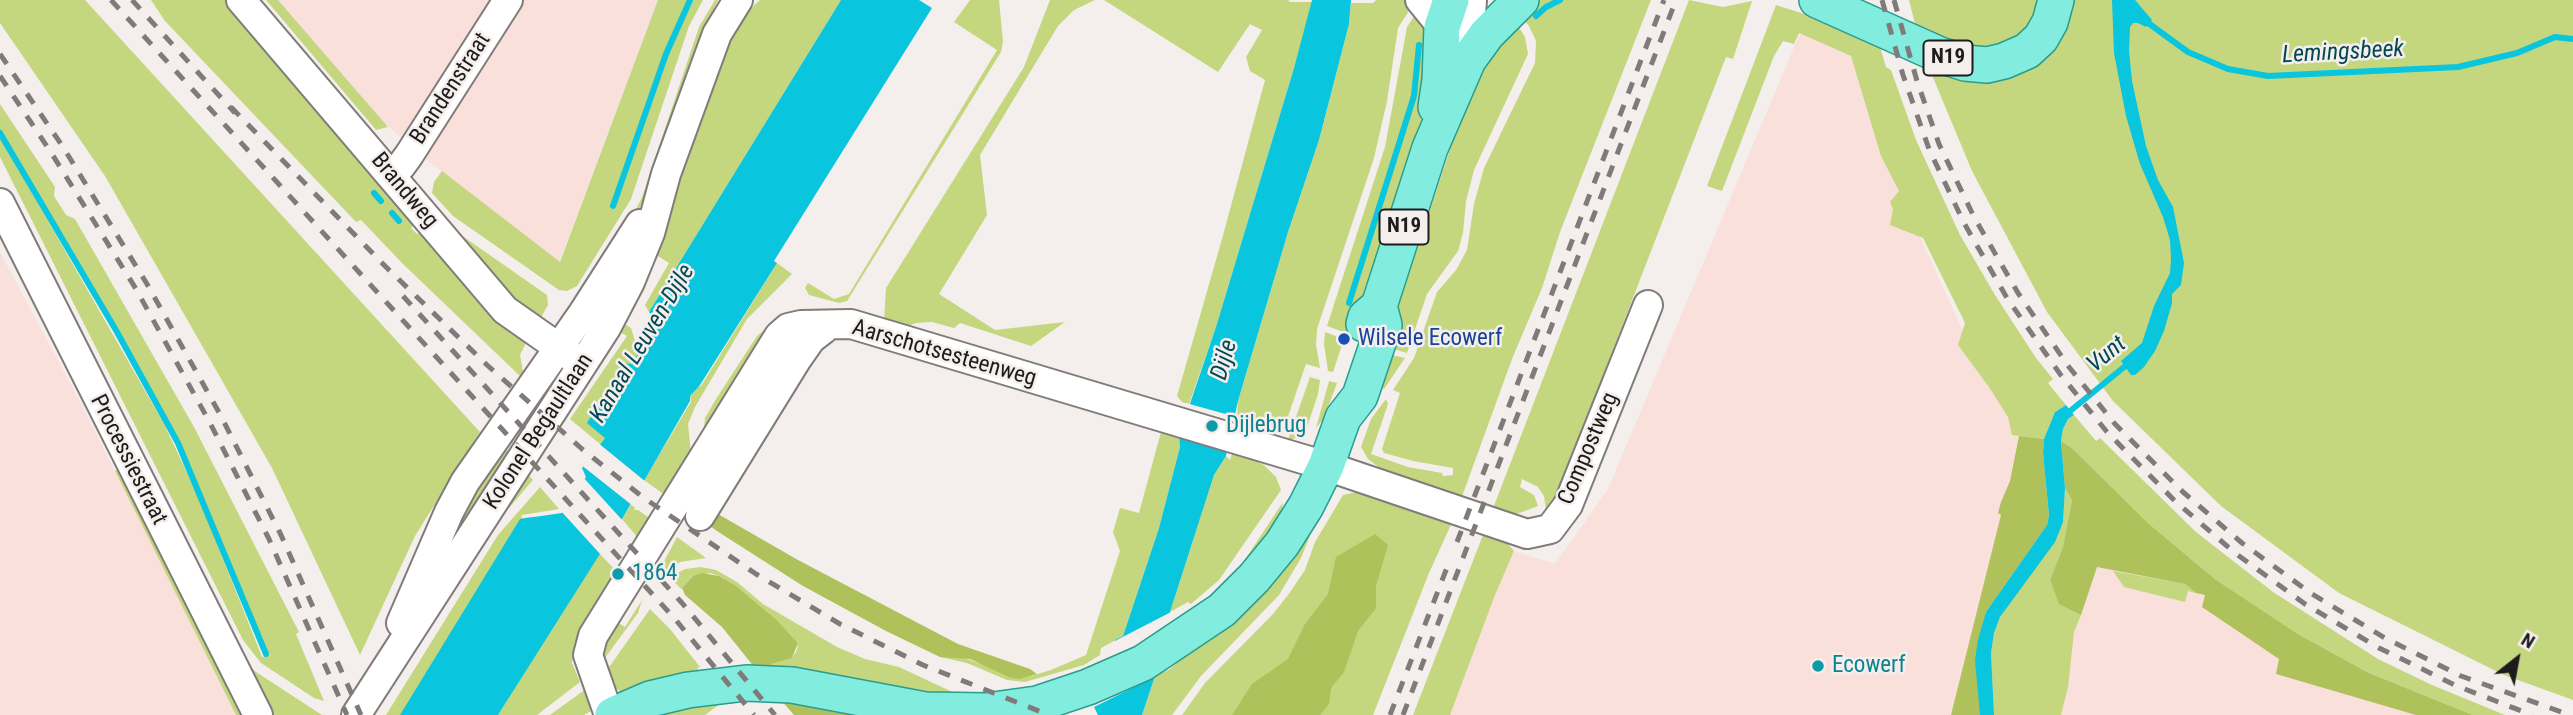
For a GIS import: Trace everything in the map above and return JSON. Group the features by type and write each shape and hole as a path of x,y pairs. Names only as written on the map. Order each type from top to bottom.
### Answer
{"main road":[{"name":"Aarschotsesteenweg","path":"611,715 649,699 688,690 746,683 803,686 925,710 986,711 1037,704 1088,687 1143,663 1222,610 1254,578 1282,544 1306,506 1326,466 1343,418 1360,396 1384,325 1379,306 1430,148 1468,60 1487,34 1521,0"},
{"name":"N19","path":"1817,0 1940,55 1965,63 1987,65 2027,51 2041,38 2050,22 2056,0"},
{"name":"Aarschotsesteenweg","path":"1430,148 1446,13"}],"street":[{"name":"Brandweg","path":"240,0 505,310 583,364"},
{"name":"Brandenstraat","path":"389,173 401,166 409,155 509,0"},
{"name":"Kolonel Begaultlaan","path":"356,715 606,328 630,282 650,233 666,174 717,34 738,0"},
{"name":"Aarschotsesteenweg","path":"1420,0 1446,13"},
{"name":"Aarschotsesteenweg","path":"1468,60 1472,0"},
{"name":"Kolonel Begaultlaan","path":"381,674 449,512 494,438 640,225 666,174"},
{"name":"Processiestraat","path":"0,203 258,715"},
{"name":"Compostweg","path":"1326,466 1527,534 1550,529 1568,505 1648,305"},
{"name":"Aarschotsesteenweg","path":"611,715 588,656 593,636 779,336 788,328 801,325 851,324 1326,466"},
{"path":"700,516 797,359 811,339 829,325"}],"shaded area":[{"path":"278,0 496,0 406,142 385,124"},
{"path":"522,0 658,0 559,263 423,157"},
{"path":"1800,33 1851,56 1899,191 1967,340 2185,584 2439,715 1450,715 1514,551 1555,564 1608,489"},
{"path":"0,252 84,409 236,715 0,715"}],"green space":[{"path":"0,0 85,0 480,432 415,536 360,655 272,468 105,176 0,23"},
{"path":"151,0 229,0 415,224 411,228 417,234 424,228 528,339 520,355 523,372 520,376 361,220 356,222 165,21"},
{"path":"266,0 278,0 388,127 376,130"},
{"path":"658,0 703,0 689,26 631,199 577,286 567,291 559,290 453,216 432,193 434,182 442,171 560,262"},
{"path":"715,0 718,0 699,39 647,193 630,227 699,27"},
{"path":"760,0 841,0 649,312 645,305 669,263 650,251 730,43 750,9"},
{"path":"970,0 999,0 1003,42 1001,52 847,301 839,303 809,295 805,288 808,283 834,299 849,294 997,50 954,22"},
{"path":"1050,0 1095,0 1074,10 1058,26 980,155 987,215 939,294 995,330 1065,322 1031,346 960,323 954,328 932,322 905,327 884,321 886,288 1024,67"},
{"path":"1104,0 1312,2 1216,327 1189,404 1182,402 1177,396 1265,80 1250,71 1246,57 1262,30 1250,24 1218,72"},
{"path":"1376,0 1404,0 1412,6 1398,28 1387,101 1374,158 1317,329 1316,345 1320,368 1306,364 1283,431 1248,423 1249,421 1237,418 1238,401 1288,232 1319,140 1349,24 1351,3 1373,3"},
{"path":"1538,0 1651,0 1560,232 1542,288 1512,359 1460,502 1381,469 1368,459 1361,447 1371,419 1386,399 1388,404 1371,454 1408,467 1442,473 1443,476 1453,475 1453,468 1413,461 1384,453 1382,449 1400,393 1393,390 1414,358 1437,292 1456,270 1467,250 1474,204 1484,168 1535,63 1536,41 1520,15"},
{"path":"1689,0 1723,7 1752,1 1733,59 1726,57 1592,404 1587,418 1593,420 1555,502 1546,510 1544,496 1538,487 1522,479 1520,487 1534,495 1538,506 1514,515 1492,511"},
{"path":"1909,0 2573,0 2573,700 2504,675 2339,593 2221,506 2113,401 2047,312 1972,171 1932,75 1933,31 1915,24"},
{"path":"1776,5 1820,19 1879,44 1916,140 1960,235 1995,295 2053,379 2048,383 2066,405 2055,412 2044,439 2012,435 2008,417 1958,345 1965,323 1923,238 1890,225 1893,209 1890,202 1899,191 1881,156 1851,56 1799,33 1794,44 1783,41 1774,56 1722,191 1707,186"},
{"path":"1417,12 1428,25 1426,109 1358,315 1352,314 1346,333 1327,326 1385,147 1407,27"},
{"path":"1515,21 1525,37 1528,54 1474,170 1458,251 1427,294 1407,353 1390,348 1391,326 1471,87"},
{"path":"0,104 55,187 54,196 66,215 75,219 194,427 299,632 296,634 324,701 314,698 261,663 243,640 0,157 0,137 164,424 198,496 262,657 272,654 268,654 171,427 104,305 0,132"},
{"path":"451,228 547,295 548,305 539,321 517,307"},
{"path":"777,263 792,274 747,319 695,407 688,424 691,453 665,495 644,480 691,402 690,396 696,387 701,386"},
{"path":"618,320 631,328 639,354 632,364 605,438 600,444 570,419 627,336 614,329"},
{"path":"767,328 772,328 707,429 704,428 705,418 716,399 757,336"},
{"path":"1325,332 1344,339 1333,372 1328,371"},
{"path":"1388,354 1405,358 1384,389 1377,386"},
{"path":"1310,377 1320,380 1304,436 1288,440"},
{"path":"1329,381 1337,383 1324,418 1316,428"},
{"path":"2074,415 2096,441 2100,438 2196,532 2273,592 2378,659 2505,715 2473,715 2369,673 2298,634 2215,579 2148,523 2072,448 2061,441 2068,419"},
{"path":"1161,432 1179,436 1180,447 1159,528 1123,636 1101,648 1100,655 1084,665 1025,682 1007,680 967,663 940,657 962,657 1021,679 1086,655 1120,551 1113,532 1120,508 1139,513"},
{"path":"2019,436 2044,439 2049,515 2047,525 1986,612 1983,625 1980,715 1951,715 2001,515 1998,513 2010,481"},
{"path":"2061,441 2072,448 2148,523 2215,579 2298,634 2369,673 2473,715 2416,715 2276,674 2279,659 2202,607 2205,595 2196,593 2185,584 2097,567 2081,615 2059,604 2050,580 2063,547 2072,500 2065,488"},
{"path":"499,442 514,459 414,611"},
{"path":"1233,451 1264,465 1276,477 1281,490 1219,580 1191,604 1188,602 1170,612 1214,475 1226,456 1230,460"},
{"path":"120,468 244,715 236,715 115,471"},
{"path":"523,469 533,480 490,530 376,712 375,706"},
{"path":"540,487 559,509 522,515 521,518 534,517 401,715 386,715 498,535"},
{"path":"2065,488 2072,500 2063,547 2050,580 2059,603 2081,615 2074,632 2068,687 2061,715 1994,715 1991,653 1994,633 2000,617 2063,522"},
{"path":"1357,492 1454,518 1429,573 1373,715 1182,715 1205,683 1273,614 1288,595 1305,570 1315,542 1343,495"},
{"path":"1283,502 1281,513 1266,539 1226,583 1244,561"},
{"path":"631,504 634,510 651,519 638,538 622,519"},
{"path":"711,510 798,560 958,644 1030,669 1037,674 1021,679 1011,678 970,659 940,657 886,631 803,586 704,522"},
{"path":"1309,529 1312,531 1301,558 1279,595 1201,676 1172,715 1142,715 1155,676 1170,669 1199,643"},
{"path":"1375,534 1388,545 1376,586 1376,608 1358,631 1344,672 1331,688 1329,704 1320,715 1232,715 1252,684 1288,659 1305,624 1328,594 1336,557"},
{"path":"1483,535 1507,543 1514,551 1450,715 1413,715"},
{"path":"677,537 706,558 680,562 665,572 661,567"},
{"path":"599,553 620,575 573,652 572,663 580,682 537,715 498,715"},
{"path":"701,567 716,570 737,582 763,604 837,647 865,659 899,667 961,696 769,668 772,664 792,658 798,643 777,620 735,585 719,576 710,573 693,576 681,589 670,577 685,569"},
{"path":"2113,571 2185,584 2196,593 2188,591 2185,602 2124,587"},
{"path":"702,573 719,576 735,585 777,620 798,643 792,658 772,664 769,668 755,668 722,627 685,595 682,588 693,576"},
{"path":"642,600 638,613 599,666 598,653 617,622 625,627"},
{"path":"650,609 670,629 700,667 697,668 702,674 625,695 611,684 605,673"},
{"path":"244,661 256,672 322,715 271,715"},
{"path":"590,686 593,710 584,715 550,715"},
{"path":"780,699 878,715 794,715"},
{"path":"725,700 705,715 662,715 666,707"}],"water":[{"path":"841,0 919,0 932,8 774,261 777,263 700,385 690,396 690,401 622,519 498,715 400,715 520,519 562,513 586,477 582,468 605,438 587,423 624,363 632,364 639,352 651,344 648,336 656,320 649,312"},
{"name":"Dijle","path":"1312,0 1351,0 1349,24 1319,140 1288,232 1238,401 1226,456 1214,475 1170,612 1155,676 1142,715 1098,715 1094,707 1115,640 1123,636 1159,528 1180,447 1179,436 1216,327"},
{"path":"2112,0 2135,0 2152,20 2146,27 2133,23 2130,27 2132,81 2146,146 2158,180 2173,207 2184,263 2181,285 2172,294 2164,331 2155,351 2135,375 2131,375 2121,361 2142,343 2154,306 2170,273 2170,240 2140,164 2126,116 2114,53"},
{"path":"2066,405 2074,415 2068,419 2063,429 2061,441 2065,488 2063,522 2055,542 2000,617 1991,653 1994,715 1980,715 1975,660 1978,640 1986,612 2047,525 2049,515 2044,439 2055,412"}],"pier":[{"name":"Dijlebrug","path":"1186,403 1240,418 1231,451 1176,435"},
{"path":"597,442 646,482 633,506 580,464"},
{"path":"582,476 624,522 601,555 560,510"},
{"path":"1175,610 1159,675 1094,707 1092,701 1111,643"}],"waterway":[{"path":"613,206 666,54 690,0"},
{"path":"1536,16 1560,0"},
{"name":"Lemingsbeek","path":"2144,20 2188,52 2228,69 2268,76 2458,67 2517,53 2555,37 2573,39"},
{"path":"1349,303 1414,96 1419,45"},
{"path":"0,133 117,332 178,443 266,654"},
{"path":"374,193 381,201"},
{"path":"392,213 399,221"},
{"name":"Vunt","path":"2064,416 2129,363"}],"railway":[{"path":"111,0 675,619 754,715"},
{"path":"132,0 235,113"},
{"path":"1457,542 1664,0"},
{"path":"1403,715 1676,0"},
{"path":"1882,0 1903,75 1929,149 1964,223 2007,298 2060,374 2107,432 2175,501 2235,553 2305,604 2379,648 2457,686 2532,715"},
{"path":"1894,0 1917,81 1939,144 1974,217 2018,293 2069,367 2115,424 2183,492 2242,543 2312,594 2385,638 2461,676 2570,715"},
{"path":"0,54 63,147 147,284 221,416 281,535 361,715"},
{"path":"0,76 136,289 209,421 269,539 347,715"},
{"path":"231,107 385,266 487,365 582,449 644,498 756,574 840,624 923,665 1049,715"},
{"path":"403,296 682,603 775,715"},
{"path":"1390,715 1448,565"}],"place":[{"name":"Wilsele Ecowerf","path":"1344,339"},
{"name":"Dijlebrug","path":"1212,426"},
{"name":"1864","path":"618,574"},
{"name":"Ecowerf","path":"1818,666"}],"water label":[{"name":"Kanaal Leuven-Dijle","path":"643,344"}]}
